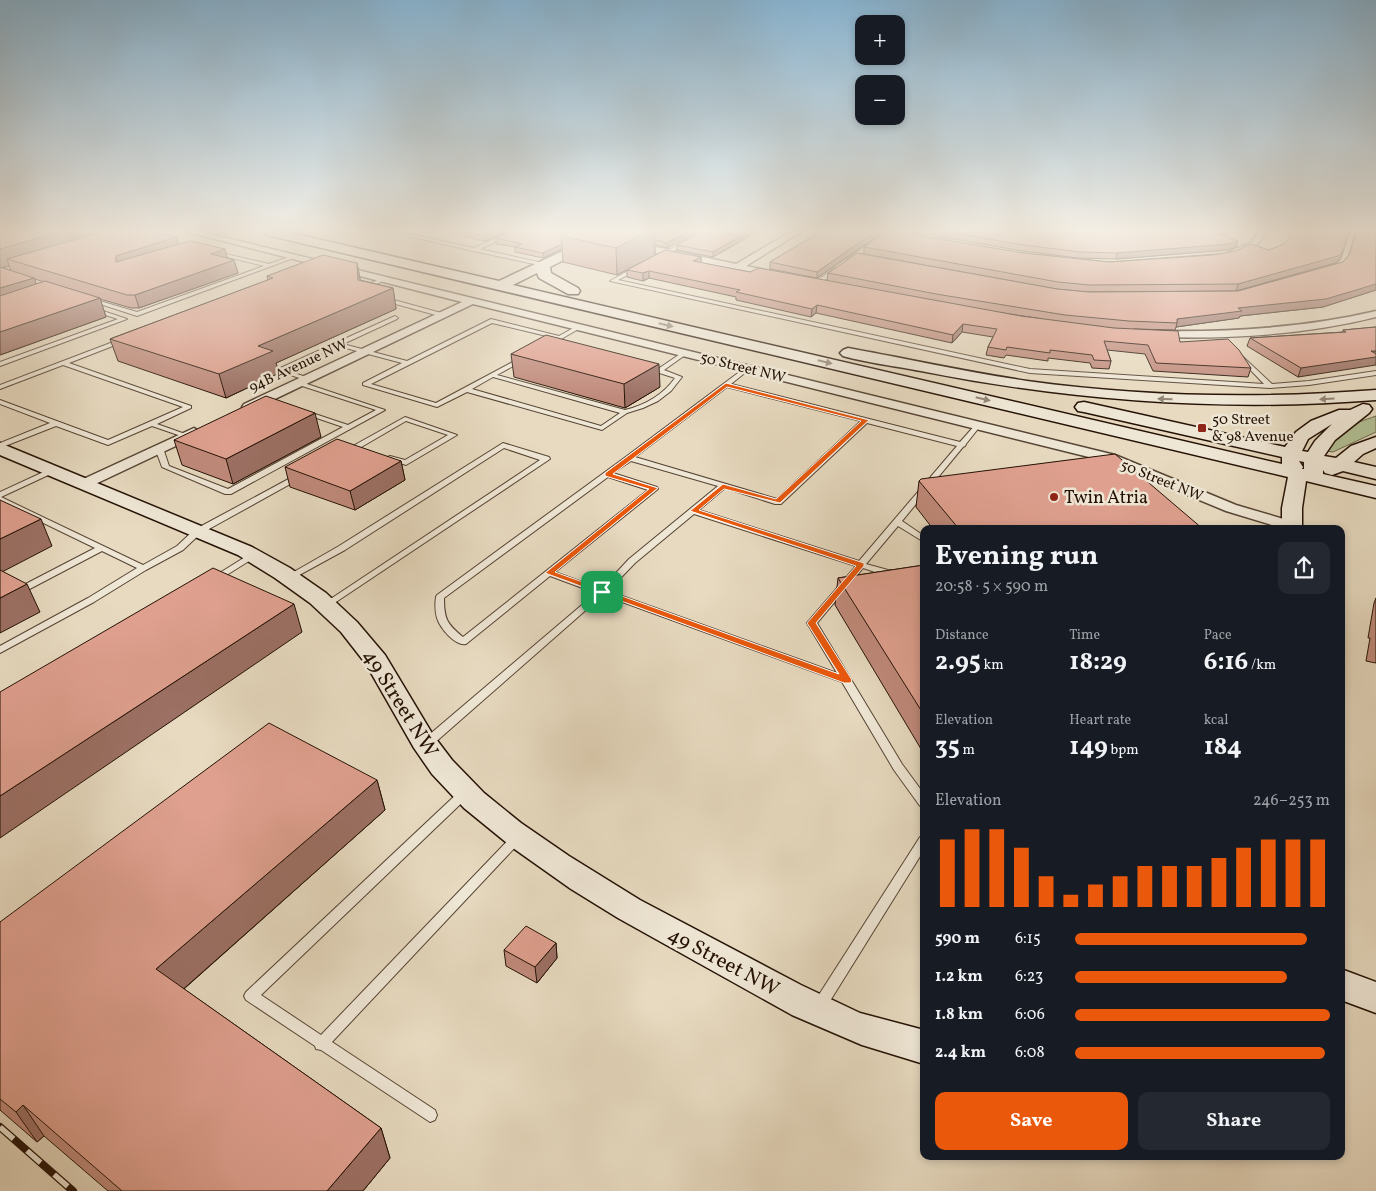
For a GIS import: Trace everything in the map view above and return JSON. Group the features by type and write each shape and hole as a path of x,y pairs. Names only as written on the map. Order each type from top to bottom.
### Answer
{"main road":[{"name":"50 Street NW","path":"502,287 1057,416 1305,465"},
{"path":"554,287 837,350 1330,470 1341,465 1346,458 1360,449 1376,442"},
{"path":"565,287 573,291"},
{"path":"837,350 1052,389 1141,398 1284,401 1376,395"},
{"path":"1292,525 1293,496 1305,465 1329,436 1369,407"},
{"path":"1369,407 1338,416 1303,432 1295,443 1305,465 1371,487"},
{"name":"49 Street NW","path":"0,447 253,556 289,577 327,604 362,640 377,662 405,714 442,768 495,819 518,837 564,869 653,924 818,1010 853,1026 891,1039 920,1046"},
{"path":"1341,465 1376,473"},
{"path":"1345,986 1376,998"}],"street":[{"name":"50 Street NW","path":"414,287 1122,462 1231,508 1286,525"},
{"name":"94B Avenue NW","path":"238,412 269,401 303,381 472,301"},
{"path":"1146,333 1220,336 1319,326 1376,314"},
{"path":"84,484 204,428"}],"lane":[{"path":"82,297 137,314 212,287"},
{"path":"373,287 371,296 443,315"},
{"path":"639,287 1030,371 1270,386 1308,384 1376,373"},
{"path":"0,364 124,318 88,307"},
{"path":"159,448 166,467 228,492 382,410 303,381 279,370 395,318"},
{"path":"526,357 436,405 365,384 491,321 560,342"},
{"path":"543,348 552,343 560,342 579,327"},
{"path":"0,387 128,338"},
{"path":"337,344 408,363"},
{"path":"1236,352 1270,386"},
{"path":"660,370 685,353"},
{"path":"0,402 108,443 189,407 62,363"},
{"path":"465,389 602,428 626,412 642,408 672,389 679,377 642,366"},
{"path":"608,474 654,488 463,642 447,629 439,617 440,597 608,474 630,458 748,368"},
{"path":"491,375 626,412"},
{"path":"726,385 963,445"},
{"path":"302,412 349,427"},
{"path":"340,455 405,419 454,435 406,463 381,455"},
{"path":"630,458 778,502 866,420"},
{"path":"0,447 56,423"},
{"path":"152,424 186,436"},
{"path":"920,797 858,703 848,680 812,623 978,425"},
{"path":"289,577 342,548 503,445 546,458 327,604"},
{"path":"356,446 365,449"},
{"path":"0,495 53,471"},
{"path":"0,650 180,548 197,532 308,472"},
{"path":"425,745 602,592 632,561 723,486"},
{"path":"0,499 143,568"},
{"path":"694,511 887,573 900,573"},
{"path":"898,522 920,537"},
{"path":"19,591 102,548"},
{"path":"202,586 253,556"},
{"path":"549,573 848,680"},
{"path":"430,1115 251,996 466,792"},
{"path":"321,1044 518,837"},
{"path":"818,1010 920,846"}],"green space":[{"path":"1376,416 1376,432 1333,452 1327,451 1342,431"}],"building":[{"path":"28,287 63,287 100,298 0,332 0,296"},
{"path":"99,287 159,287 135,295 127,295"},
{"path":"250,287 393,288 258,346 273,351 219,374 110,339"},
{"path":"724,287 860,287 1021,316 1114,328 1178,331 1180,342 1228,339 1239,350 1251,368 1156,363 1148,345 1104,341 1111,361 1094,360 1092,355 1050,350 1050,353 1007,347 1006,350 988,347 997,329 963,324 953,335 817,305 812,309 736,292 740,290"},
{"path":"898,287 1044,287 1089,292 1238,291 1254,287 1367,287 1326,299 1238,308 1242,311 1177,319 1177,323 1065,315"},
{"path":"1376,327 1376,351 1371,351 1376,354 1376,357 1301,368 1250,338 1346,332 1343,330"},
{"path":"546,335 659,364 624,384 511,354"},
{"path":"266,396 315,413 226,459 174,440"},
{"path":"337,439 401,461 350,491 285,467"},
{"path":"1115,454 1198,525 956,525 919,481 921,479"},
{"path":"0,500 41,519 0,539"},
{"path":"920,566 920,709 838,578"},
{"path":"213,568 294,604 0,796 0,692"},
{"path":"0,570 27,584 0,598"},
{"path":"269,723 377,780 156,969 381,1128 327,1191 122,1191 23,1105 16,1112 0,1099 0,922"},
{"path":"526,926 556,943 535,967 504,950"}],"railway":[{"path":"0,1127 73,1191"}],"place":[{"name":"50 Street & 98 Avenue","path":"1202,428"},
{"name":"Twin Atria","path":"1054,497"}],"route":[{"path":"726,385 866,420 778,502 723,486 694,511 815,548 861,565 812,623 848,680 602,592 549,573 654,488 608,474 726,385"}]}
